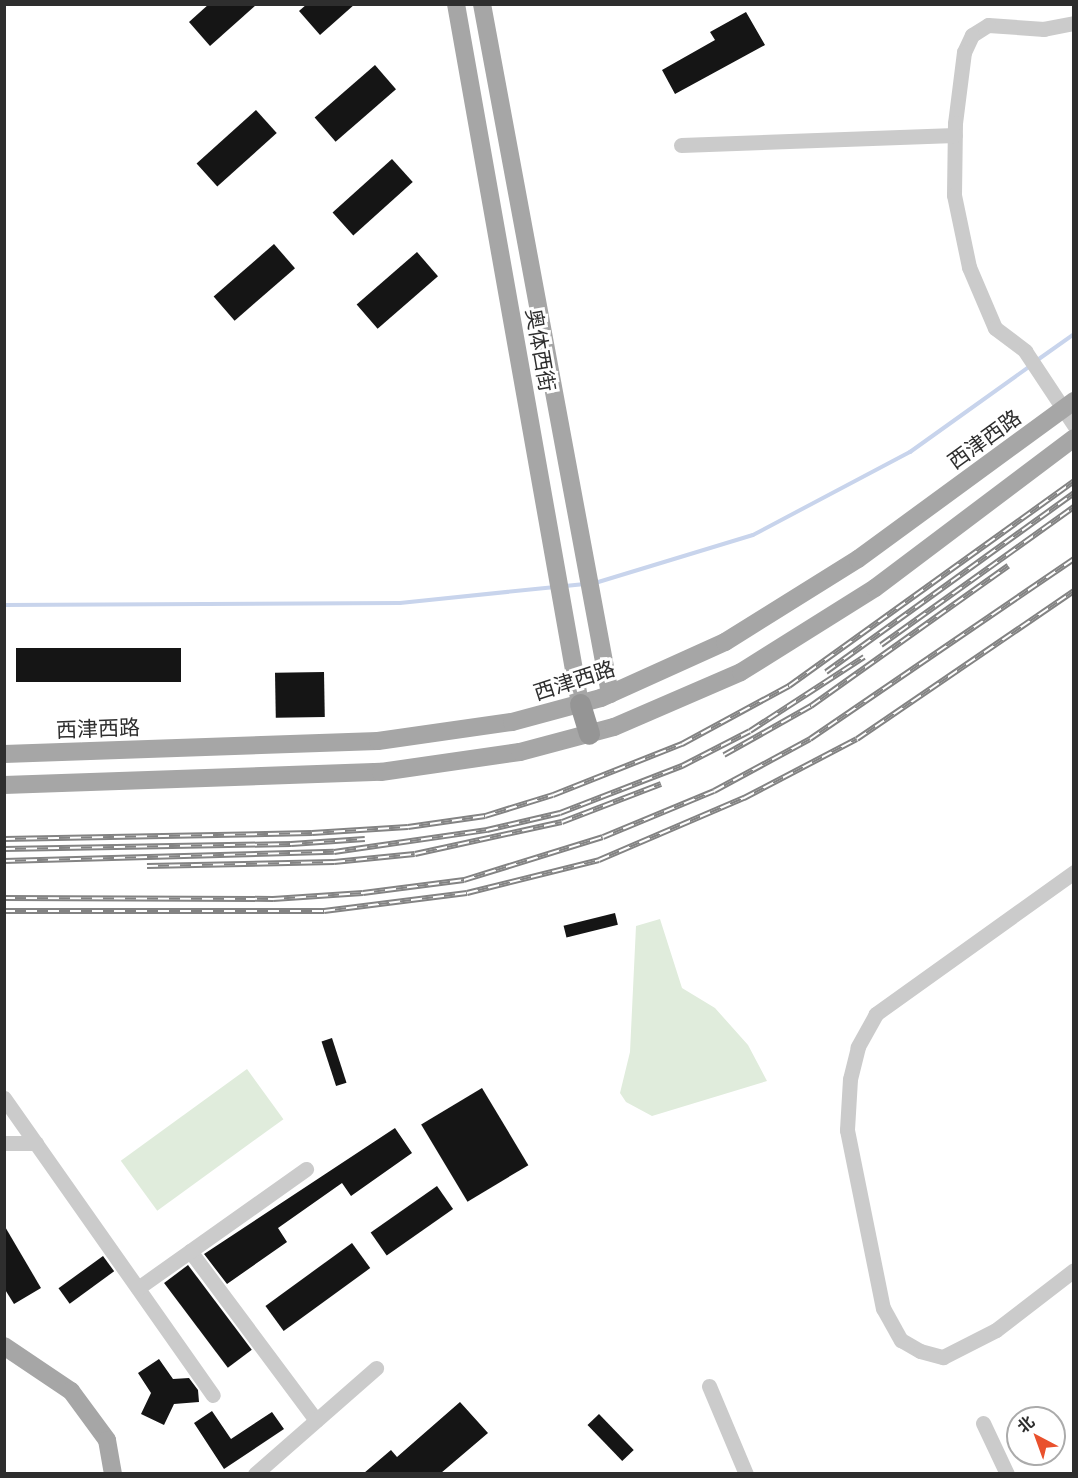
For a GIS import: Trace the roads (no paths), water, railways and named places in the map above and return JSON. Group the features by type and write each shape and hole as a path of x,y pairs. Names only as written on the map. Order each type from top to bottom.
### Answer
{"highway":[{"path":"580,704 588,734"}],"main road":[{"name":"奥体西街","path":"456,4 580,704"},
{"name":"奥体西街","path":"482,4 610,694"},
{"name":"西津西路","path":"4,754 378,741 512,722 580,704 610,694 725,642 849,565 1068,406"},
{"path":"4,785 381,772 520,752 614,726 741,672 875,588 1074,438"},
{"path":"4,1346 71,1391 107,1440 113,1473"}],"street":[{"path":"1070,23 1044,29 988,26 972,34 964,52 955,135 954,195 969,267 995,328 1025,351 1037,371 1068,406 1074,425"},
{"path":"681,145 955,135"},
{"path":"1074,872 876,1014 858,1047 850,1079 847,1130 883,1308 901,1340 920,1351 943,1356 996,1330 1074,1270"},
{"path":"4,1098 213,1395"},
{"path":"4,1143 36,1143"},
{"path":"138,1288 306,1169"},
{"path":"190,1251 316,1420"},
{"path":"255,1473 376,1368"},
{"path":"709,1386 746,1473"},
{"path":"983,1423 1007,1473"}],"waterway":[{"path":"1036,361 1074,334"},
{"path":"595,583 753,535 910,452 1030,366"},
{"path":"565,586 585,584"},
{"path":"4,605 400,603 555,587"}],"railway":[{"path":"4,839 312,833 408,827 485,816 553,795 682,744 789,686 1074,481"},
{"path":"826,672 1074,493"},
{"path":"881,645 1074,507"},
{"path":"4,898 273,899 363,893 464,880 603,837 714,791 810,739 1074,559"},
{"path":"724,755 811,706 1008,566"},
{"path":"4,911 324,911 467,893 599,860 744,798 857,739 1074,591"},
{"path":"4,861 334,852 487,830 560,813 682,766 750,731 864,657"},
{"path":"147,866 334,862 415,854 562,822 661,784"},
{"path":"4,849 291,844 365,839"}]}
